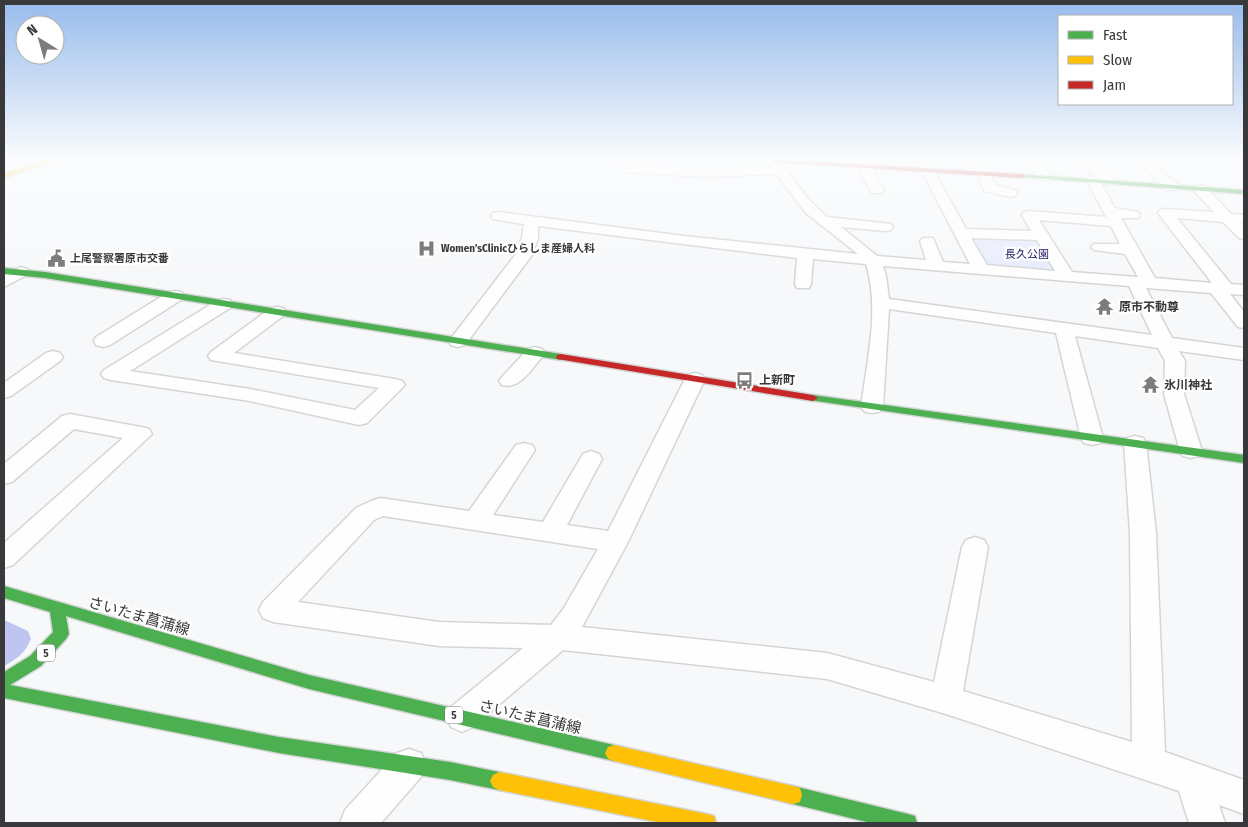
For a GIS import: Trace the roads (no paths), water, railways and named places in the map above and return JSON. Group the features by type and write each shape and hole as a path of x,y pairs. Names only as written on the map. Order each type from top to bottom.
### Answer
{"street":[{"path":"799,197 823,221 874,261 880,278 880,303 872,407"},
{"path":"943,197 982,270"},
{"path":"1106,197 1113,217 1131,250 1165,344 1175,361 1174,394 1191,451"},
{"path":"1207,197 1244,235"},
{"path":"1244,219 1164,213 1244,323"},
{"path":"1067,276 1029,215 1113,217 1133,215"},
{"path":"498,216 874,261 1244,290"},
{"path":"458,341 524,255 530,238 531,221"},
{"path":"823,221 886,227"},
{"path":"963,233 1042,236"},
{"path":"928,241 936,266"},
{"path":"1099,247 1131,250"},
{"path":"803,284 805,254"},
{"path":"4,271 175,296 872,407 1244,459"},
{"path":"4,282 21,272"},
{"path":"104,340 175,296"},
{"path":"880,303 1244,354"},
{"path":"224,304 111,374 250,395 359,418 395,385 218,356 277,312"},
{"path":"1064,330 1092,438"},
{"path":"509,381 535,353"},
{"path":"4,392 53,357"},
{"path":"462,716 558,637 574,616 615,542 695,379"},
{"path":"4,476 70,421 141,434 4,558"},
{"path":"1136,443 1143,533 1149,763"},
{"path":"475,522 524,450"},
{"path":"550,533 591,459"},
{"path":"615,542 380,507 365,514 273,610 439,634 558,637 827,666 946,700 1149,763 1244,797"},
{"path":"946,700 975,547"},
{"name":"さいたま菖蒲線","path":"4,592 309,682 462,716 908,823"},
{"name":"5","path":"4,680 19,674 43,657 61,634 57,608"},
{"path":"4,691 279,745 450,771 707,823"},
{"path":"358,823 409,765"},
{"path":"1193,779 1207,823"}],"water":[{"path":"4,620 28,631 31,639 20,655 4,666"}],"place":[{"name":"Women’sClinicひらしま産婦人科","path":"427,248"},
{"name":"上尾警察署原市交番","path":"56,258"},
{"name":"原市不動尊","path":"1105,307"},
{"name":"上新町","path":"745,380"},
{"name":"氷川神社","path":"1150,385"}],"park label":[{"name":"長久公園","path":"1027,254"}]}
